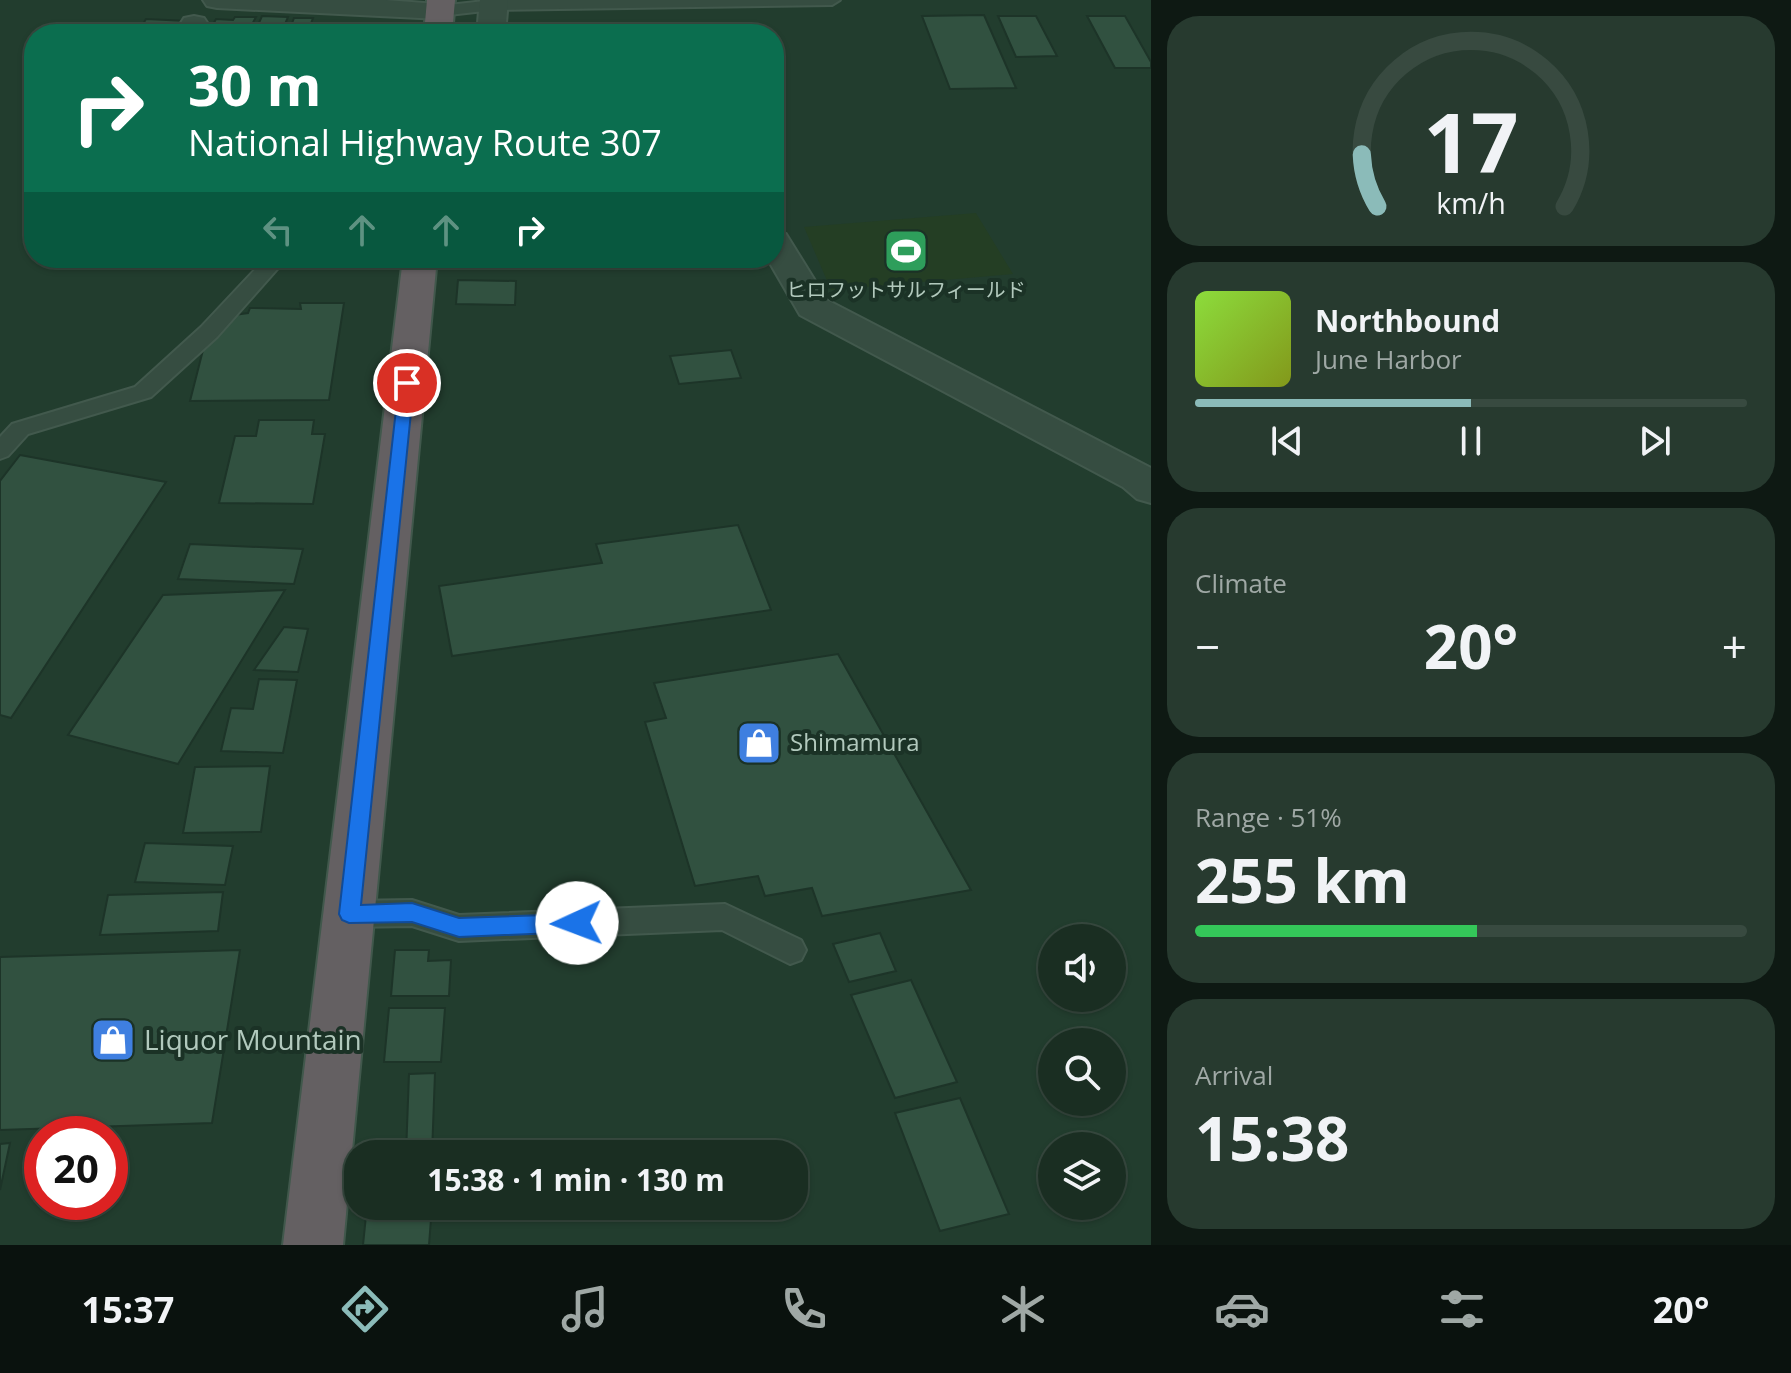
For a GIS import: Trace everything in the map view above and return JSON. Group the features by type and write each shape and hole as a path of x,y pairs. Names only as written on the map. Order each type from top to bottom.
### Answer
{"highway":[{"path":"313,1245 419,268"}],"street":[{"path":"217,0 440,15"},
{"path":"492,24 494,2"},
{"path":"784,258 813,307 1137,478 1151,489"}],"lane":[{"path":"440,15 494,2 832,0"},
{"path":"0,451 20,429 143,392 209,332 268,268"},
{"path":"349,914 412,913 459,928 725,917 790,950"}],"green space":[{"name":"ヒロフットサルフィールド","path":"976,213 1013,274 831,290 804,227"}],"building":[{"path":"984,15 1016,88 950,89 922,16"},
{"path":"262,16 288,17 285,24 258,24"},
{"path":"998,16 1036,16 1057,56 1016,57"},
{"path":"1087,16 1125,16 1151,62 1151,68 1115,68"},
{"path":"235,17 256,17 252,24 213,24 216,19 233,20"},
{"path":"294,18 313,18 311,24 292,24"},
{"path":"146,19 187,21 185,24 143,24"},
{"path":"458,280 516,281 515,305 456,304"},
{"path":"300,303 344,303 329,400 190,401 203,350 234,315 248,313 250,308 301,309"},
{"path":"731,350 741,378 679,384 670,356"},
{"path":"259,420 314,420 312,434 325,434 313,504 219,503 235,436 256,436"},
{"path":"20,455 166,482 11,718 0,715 0,481"},
{"path":"738,525 771,610 452,656 439,586 602,563 596,544"},
{"path":"190,544 303,549 294,584 178,579"},
{"path":"285,590 178,764 68,735 163,595"},
{"path":"284,627 308,629 298,672 254,670"},
{"path":"838,654 971,890 822,916 812,888 765,896 758,876 695,886 645,722 666,718 654,683"},
{"path":"259,679 297,680 283,753 221,751 231,708 253,709"},
{"path":"270,766 261,832 183,833 195,767"},
{"path":"145,843 233,846 225,885 135,882"},
{"path":"223,892 218,931 100,935 108,895"},
{"path":"880,933 896,971 849,982 833,944"},
{"name":"Liquor Mountain","path":"240,950 212,1123 128,1126 128,1116 24,1116 24,1129 0,1130 0,957"},
{"path":"395,950 429,950 428,961 451,960 449,996 391,996"},
{"path":"911,980 957,1082 895,1098 851,995"},
{"path":"389,1008 445,1008 441,1062 384,1062"},
{"path":"435,1073 433,1140 407,1140 409,1074"},
{"path":"960,1098 1009,1214 940,1231 895,1113"},
{"path":"10,1143 0,1190 0,1144"},
{"path":"366,1220 431,1220 429,1245 363,1245"}],"place":[{"name":"ヒロフットサルフィールド","path":"906,251"},
{"name":"Shimamura","path":"759,743"},
{"name":"Liquor Mountain","path":"113,1040"}],"route":[{"path":"407,383 349,914 412,913 459,928 577,923"}]}
